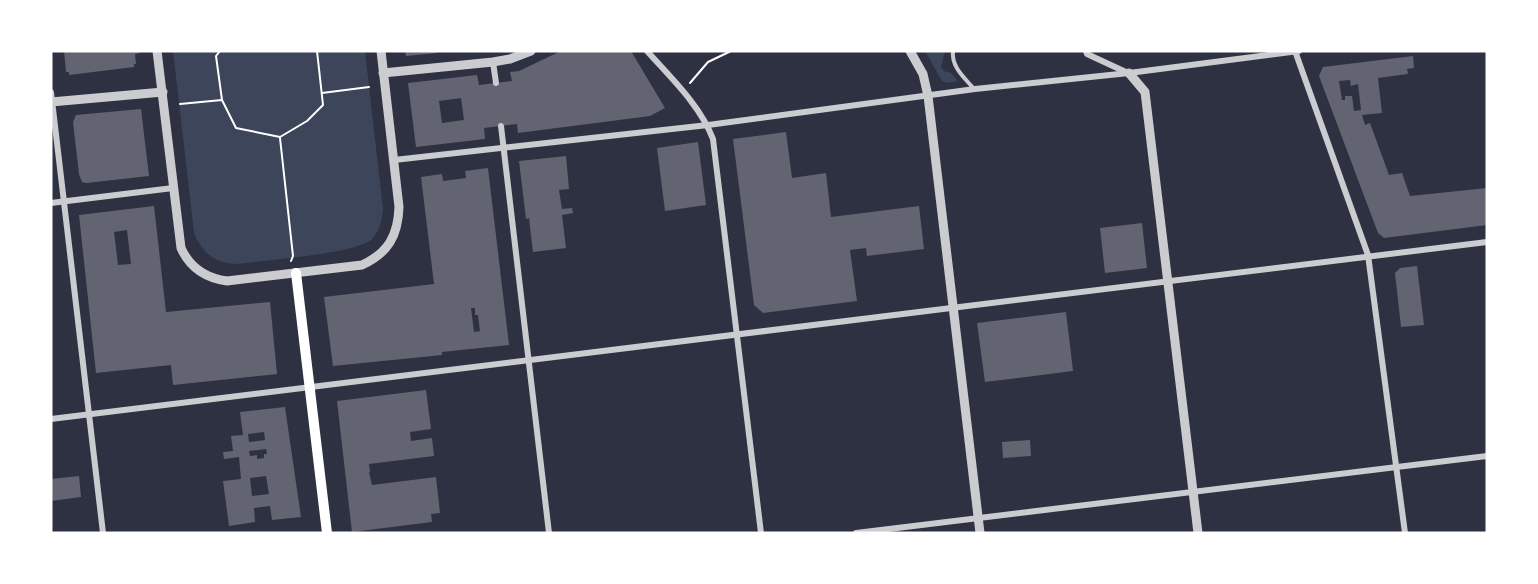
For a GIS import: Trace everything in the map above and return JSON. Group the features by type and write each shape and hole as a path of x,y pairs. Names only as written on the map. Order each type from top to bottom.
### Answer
{"main road":[{"path":"296,273 327,533"}],"street":[{"path":"156,51 182,248 186,260 195,268 216,279 227,281 362,265 380,255 389,246 395,236 399,221 399,207 381,51"},
{"path":"383,73 493,62 510,59 531,51"},
{"path":"647,51 708,125 713,139 761,533"},
{"path":"910,51 923,74 928,96 980,533"},
{"path":"1086,51 1129,73 1145,92 1198,533"},
{"path":"394,160 708,125 975,89 1129,73 1296,51 1368,255 1405,533"},
{"path":"493,62 496,83"},
{"path":"103,533 51,99 163,92"},
{"path":"501,126 549,533"},
{"path":"51,203 173,188"},
{"path":"51,418 1487,242"},
{"path":"856,533 1192,490 1487,456"}],"lane":[{"path":"953,51 956,67 975,89"}],"path":[{"path":"220,51 216,56 222,100 236,128 280,137 307,121 323,105 317,51"},
{"path":"682,92 708,62 731,51"},
{"path":"322,93 369,87"},
{"path":"180,104 222,100"},
{"path":"280,137 293,256"}],"shaded area":[{"path":"173,51 365,51 383,209 380,225 372,239 348,249 238,264 223,262 206,252 194,233"},
{"path":"925,51 945,51 941,67 958,81 948,83 942,81"}],"building":[{"path":"64,51 139,51 140,53 135,54 134,67 69,75 69,72 66,72"},
{"path":"405,51 437,51 437,53 406,56"},
{"path":"561,51 631,51 665,108 650,116 518,133 517,124 484,128 485,139 416,147 408,83 477,75 479,85 512,81 510,72 519,71","holes":["461,98 464,120 442,123 439,101"]},
{"path":"1413,56 1414,68 1407,69 1408,74 1378,78 1382,113 1362,115 1365,125 1370,123 1389,175 1402,173 1410,196 1487,188 1487,225 1384,238 1378,233 1319,76 1323,67","holes":["1350,80 1351,86 1358,84 1361,110 1354,111 1352,96 1345,96 1345,100 1342,100 1339,81"]},
{"path":"141,109 149,176 82,182 73,122 76,115"},
{"path":"786,132 792,178 826,173 831,217 919,206 924,249 867,256 866,248 850,250 857,301 763,313 754,305 733,139"},
{"path":"698,142 706,205 665,211 657,148"},
{"path":"566,156 569,189 559,190 562,209 572,208 573,213 562,215 566,248 533,252 529,218 526,219 519,161"},
{"path":"488,168 509,345 442,352 442,355 333,366 324,297 434,284 421,177 442,174 443,181 466,178 465,171","holes":["471,308 475,308 480,331 474,332"]},
{"path":"154,206 166,312 270,302 277,374 173,385 171,365 96,373 79,215","holes":["127,230 131,264 118,265 114,232"]},
{"path":"1142,223 1147,268 1105,273 1100,228"},
{"path":"1417,266 1424,325 1401,327 1395,273 1400,268"},
{"path":"1066,312 1073,371 985,382 977,323"},
{"path":"426,390 431,429 410,432 411,441 432,438 434,456 369,464 369,472 372,485 436,477 440,513 431,514 432,522 352,532 337,401"},
{"path":"285,407 301,517 272,520 270,506 254,508 255,522 229,526 223,481 241,479 239,457 224,459 223,452 233,451 231,436 243,435 240,412","holes":["264,432 265,440 249,442 248,434","266,449 267,454 264,454 264,458 257,459 257,455 250,456 249,451","266,476 269,494 252,496 250,478"]},
{"path":"1030,440 1031,456 1003,458 1002,442"},
{"path":"79,476 81,497 51,501 51,479"}]}
